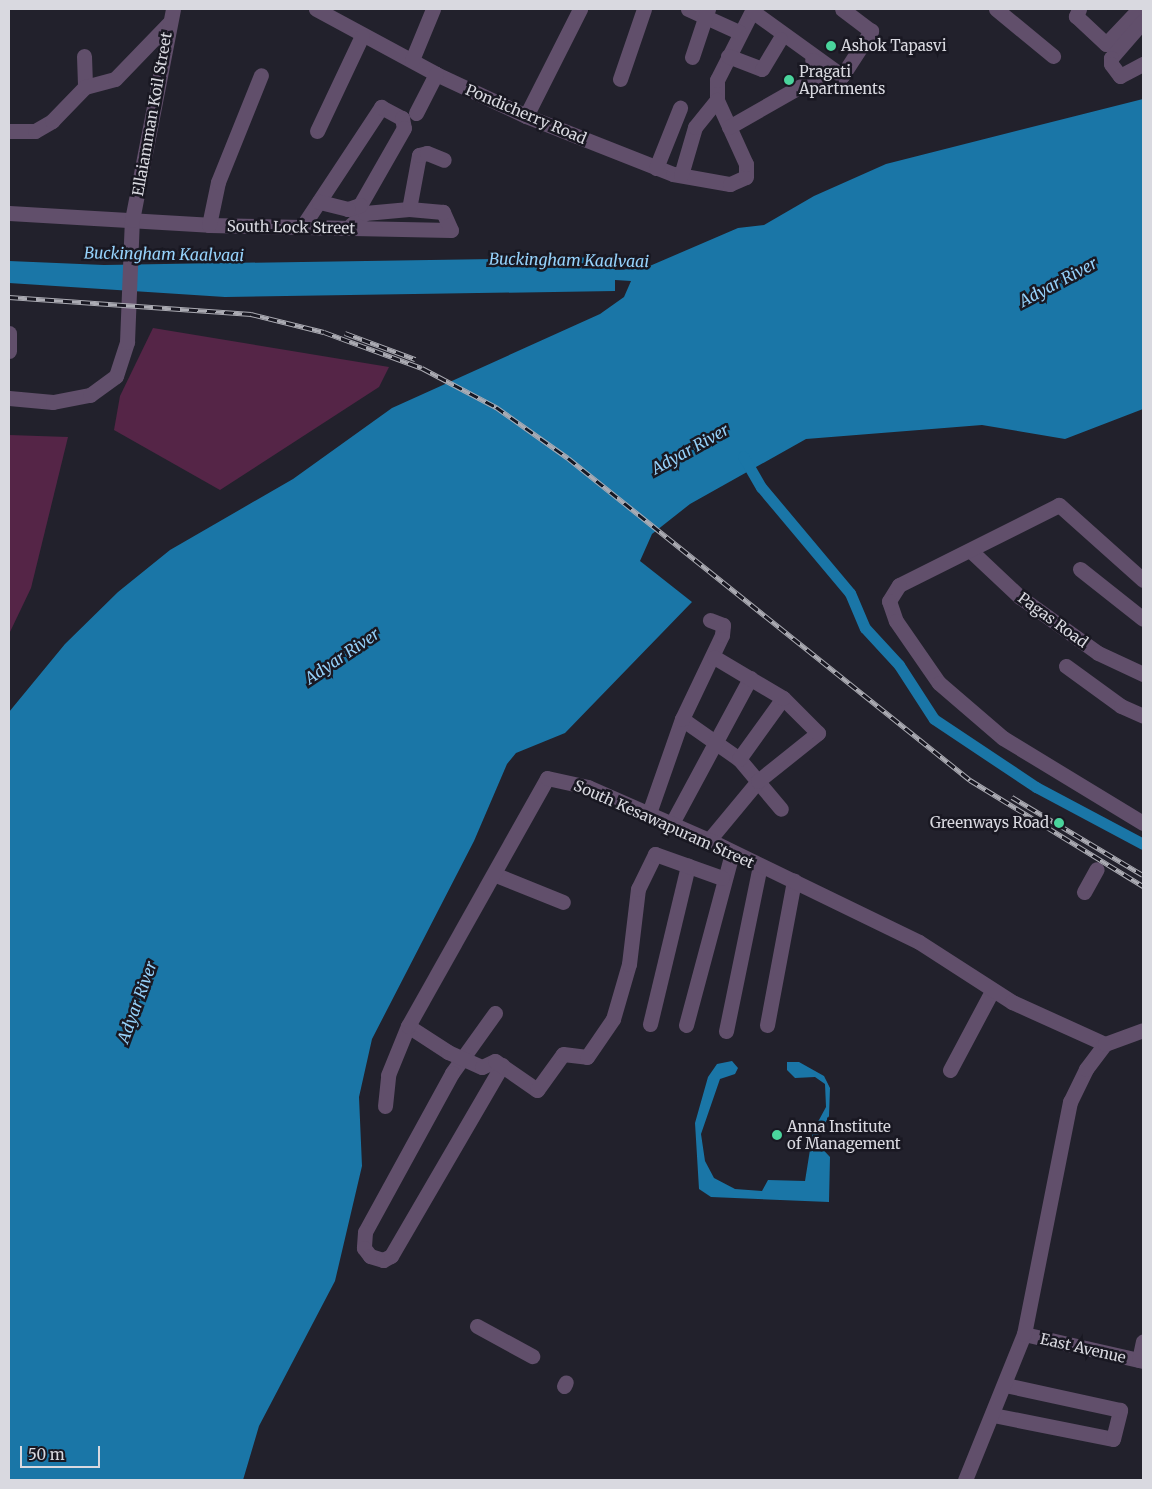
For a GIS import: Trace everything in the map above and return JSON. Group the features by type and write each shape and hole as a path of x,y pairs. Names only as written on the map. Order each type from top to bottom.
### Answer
{"street":[{"name":"Pondicherry Road","path":"316,9 362,36 412,60 434,77 450,81 526,116 656,168 681,175 730,184 746,177 746,164 730,127"},
{"path":"412,60 433,9"},
{"path":"526,116 580,9"},
{"path":"620,79 644,9"},
{"path":"688,9 753,16 842,76 871,30 842,9"},
{"path":"996,9 1053,56"},
{"path":"1079,9 1076,16 1106,44 1139,9"},
{"path":"692,57 706,12"},
{"path":"9,131 35,131 52,122 85,87 114,78 171,16"},
{"name":"Ellaiamman Koil Street","path":"9,398 53,402 90,396 116,376 127,342 129,249 132,220 171,16"},
{"path":"753,16 780,40 821,65 820,74 730,127 717,100 717,80 728,56 753,16"},
{"path":"1143,22 1111,58 1111,64 1120,76 1143,64"},
{"path":"317,131 362,36"},
{"path":"728,56 762,69 780,40"},
{"path":"84,56 85,87"},
{"path":"209,225 218,182 261,75"},
{"path":"416,113 434,77"},
{"path":"681,175 695,127 717,100"},
{"path":"302,227 381,107 402,118 404,128 360,205 348,209 319,202"},
{"path":"656,168 680,108"},
{"path":"348,227 365,213 408,209 419,155 427,153 444,160"},
{"name":"South Lock Street","path":"9,213 209,225 451,230 443,212 408,209"},
{"path":"9,333 9,351"},
{"path":"1143,580 1066,509 1047,507 972,552 899,585 889,601 896,621 939,683 1003,738 1143,823"},
{"name":"Pagas Road","path":"972,552 1020,597 1098,653 1143,674"},
{"path":"1080,569 1143,619"},
{"path":"648,816 682,719 714,657 724,630 721,623 710,620"},
{"path":"709,840 758,781 818,733 783,698 714,657"},
{"path":"1066,666 1143,716"},
{"path":"671,825 714,739 750,678"},
{"path":"739,759 783,698"},
{"path":"682,719 714,739 739,759 781,809"},
{"name":"South Kesawapuram Street","path":"385,1106 388,1076 408,1026 496,875 547,778 588,787 648,816 709,840 732,853 919,942 992,992 1105,1044"},
{"path":"686,1025 722,878 732,853"},
{"path":"408,1026 482,1067 491,1061 502,1065 537,1090 563,1054 587,1057 621,998 638,889 655,854 722,878"},
{"path":"650,1024 688,866"},
{"path":"726,1031 760,866"},
{"path":"1084,892 1097,869"},
{"path":"496,875 563,902"},
{"path":"767,1025 794,881"},
{"path":"950,1070 992,992"},
{"path":"495,1013 466,1059 452,1073 365,1232 364,1248 377,1260 391,1256 502,1065"},
{"path":"965,1480 1024,1334 1043,1252 1070,1102 1086,1069 1105,1044 1143,1030"},
{"path":"478,1326 532,1356"},
{"name":"East Avenue","path":"1024,1334 1141,1361"},
{"path":"1141,1361 1143,1341"},
{"path":"992,1415 1113,1439 1120,1410 1005,1385"}],"shaded area":[{"path":"153,328 389,367 379,387 220,490 114,430 120,396"},
{"path":"9,435 68,437 31,588 9,634"}],"water":[{"name":"Adyar River","path":"1143,99 1143,409 1065,439 982,425 806,439 690,504 652,534 640,561 692,602 565,733 516,753 507,764 474,841 372,1039 359,1097 362,1166 335,1281 259,1426 243,1480 9,1480 9,712 65,644 118,592 170,550 293,479 392,408 600,314 624,297 631,281 615,280 615,291 225,297 9,283 9,261 104,265 615,257 615,270 645,268 738,228 764,225 814,196 886,164"},
{"path":"732,1061 738,1068 735,1074 720,1079 701,1134 705,1161 714,1178 735,1189 762,1191 768,1180 805,1181 813,1131 826,1107 825,1084 815,1077 795,1078 787,1070 787,1062 799,1062 824,1076 830,1088 829,1116 815,1141 830,1157 829,1202 711,1197 699,1189 695,1123 708,1077 717,1064"}],"waterway":[{"name":"Buckingham Kaalvaai","path":"743,456 761,487 850,593 865,628 899,665 934,719 1036,787 1143,844"}],"railway":[{"path":"9,297 251,314 324,332 422,368 496,407 568,458 970,780 1143,886"},
{"path":"345,333 415,359"},
{"path":"1012,797 1143,875"}],"place":[{"name":"Ashok Tapasvi","path":"831,46"},
{"name":"Pragati Apartments","path":"789,80"},
{"name":"Greenways Road","path":"1059,823"},
{"name":"Anna Institute of Management","path":"777,1135"}]}
